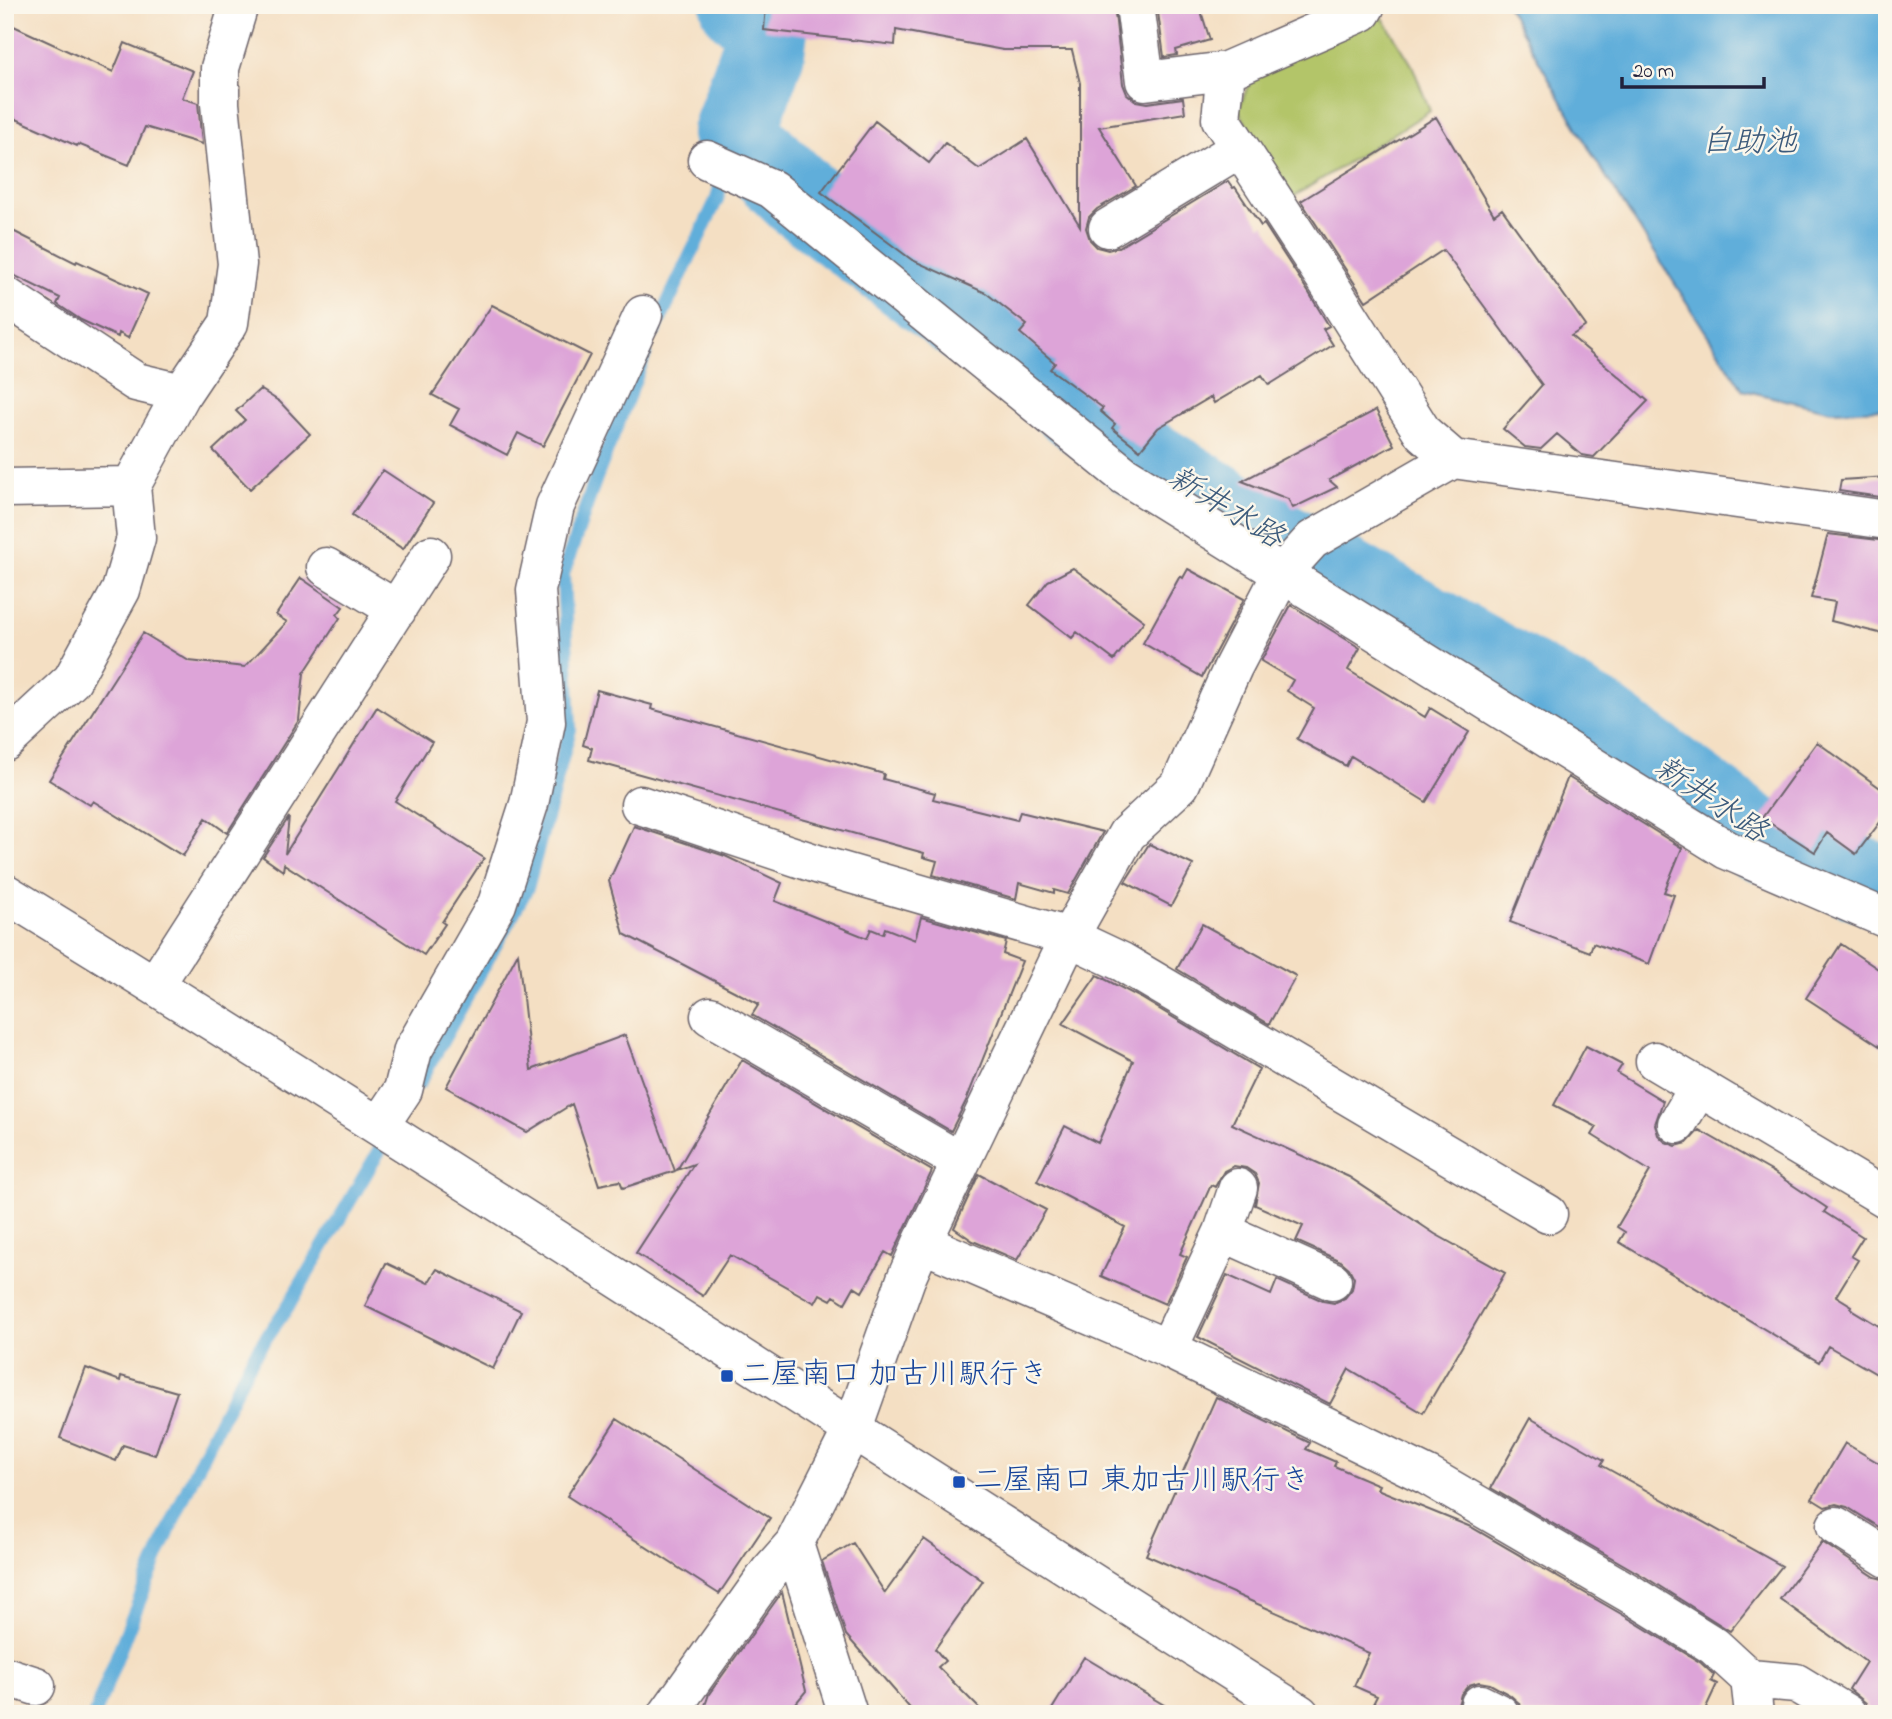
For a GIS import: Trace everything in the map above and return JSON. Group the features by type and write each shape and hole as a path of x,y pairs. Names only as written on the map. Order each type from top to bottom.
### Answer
{"street":[{"path":"5,742 72,680 121,590 136,538 131,486 182,393 229,323 237,264 220,104 220,68 239,5"},
{"path":"1135,5 1144,81 1226,71 1362,12 1366,5"},
{"path":"1226,71 1220,119 1423,433 1453,459 1887,520"},
{"path":"1108,228 1240,148"},
{"path":"707,160 772,189 1124,475 1727,850 1887,919"},
{"path":"5,296 136,382 182,393"},
{"path":"379,1126 403,1090 413,1050 497,904 529,804 545,722 536,590 555,506 642,315"},
{"path":"668,1714 770,1571 794,1544 853,1428 906,1279 922,1243 1069,937 1127,834 1180,785 1233,667 1282,573 1312,540 1453,459"},
{"path":"5,488 131,486"},
{"path":"155,985 431,555"},
{"path":"326,567 397,610"},
{"path":"640,805 820,865 1069,937 1122,962 1548,1213"},
{"path":"5,894 379,1126 1300,1714"},
{"path":"710,1016 961,1162"},
{"path":"1655,1061 1887,1199"},
{"path":"1677,1124 1699,1087"},
{"path":"1168,1349 1223,1232 1238,1188"},
{"path":"1223,1232 1332,1281"},
{"path":"922,1243 1168,1349 1427,1476 1634,1595 1714,1646 1753,1705 1796,1683 1847,1714"},
{"path":"1836,1526 1887,1558"},
{"path":"794,1544 848,1714"}],"green space":[{"path":"1381,15 1412,65 1430,111 1291,198 1238,110 1254,71"}],"water":[{"name":"白助池","path":"1507,5 1887,5 1887,409 1831,411 1743,390 1596,161"}],"building":[{"path":"766,5 1114,5 1123,84 1127,94 1136,101 1147,103 1183,98 1185,113 1099,127 1136,186 1097,209 1089,217 1086,228 1090,240 1097,247 1108,250 1119,247 1228,181 1261,226 1264,224 1309,293 1329,326 1323,329 1333,345 1269,385 1262,375 1214,403 1211,397 1158,428 1140,450 1112,428 1115,424 1100,411 1103,408 1050,369 1055,363 1020,333 1027,325 986,293 912,260 821,192 875,121 929,163 945,143 979,169 1027,139 1080,226 1080,83 1072,50 1003,50 896,30 895,45 764,30"},
{"path":"1157,5 1199,5 1210,40 1176,50 1177,55 1164,57"},
{"path":"5,22 113,72 125,43 193,71 182,98 198,103 202,144 145,127 129,165 78,144 77,146 5,114"},
{"path":"1436,117 1494,215 1502,209 1586,326 1571,336 1648,401 1594,457 1582,455 1557,434 1541,449 1525,447 1503,429 1542,385 1443,250 1366,301 1301,201"},
{"path":"5,227 76,263 77,261 148,294 128,338 119,333 118,337 81,320 57,304 60,298 5,271"},
{"path":"492,305 590,355 543,446 518,433 507,455 450,425 459,409 432,395"},
{"path":"260,389 280,402 310,434 250,489 213,450 245,420 236,411"},
{"path":"1376,410 1394,445 1329,480 1337,487 1293,508 1288,499 1242,481"},
{"path":"383,470 433,503 403,549 352,515"},
{"path":"1887,477 1887,498 1839,491 1841,480"},
{"path":"1828,534 1887,541 1887,635 1831,621 1835,602 1811,598"},
{"path":"1073,568 1144,621 1114,660 1077,632 1072,638 1029,605 1048,581"},
{"path":"1188,569 1244,599 1202,677 1143,643 1180,576 1183,578"},
{"path":"301,578 343,607 337,615 340,618 304,673 299,720 227,833 206,818 183,856 93,801 90,805 49,780 143,633 189,661 245,667 287,622 276,615"},
{"path":"1291,605 1360,648 1348,670 1425,717 1430,708 1469,732 1426,802 1351,756 1346,766 1297,739 1314,708 1287,691 1293,680 1261,661"},
{"path":"597,690 652,705 651,709 884,774 883,779 935,793 933,799 1017,820 1020,812 1103,832 1068,894 1019,883 1016,899 933,875 937,861 923,857 924,853 589,760 592,748 583,745"},
{"path":"377,707 432,742 395,801 484,858 424,955 284,864 283,871 263,857 289,817 285,854"},
{"path":"1817,742 1887,793 1887,813 1856,854 1827,833 1815,852 1762,818"},
{"path":"1568,777 1682,848 1664,892 1674,895 1649,964 1593,943 1590,952 1510,922"},
{"path":"634,826 725,856 782,883 775,901 867,938 871,929 883,934 885,928 915,940 921,917 1006,941 1003,954 1022,961 966,1101 951,1131 752,1015 759,1004 624,934 609,881"},
{"path":"1149,844 1193,865 1171,906 1125,882"},
{"path":"1202,924 1296,976 1269,1024 1177,969"},
{"path":"1841,944 1887,975 1887,1051 1806,998"},
{"path":"518,953 531,1070 625,1035 675,1171 623,1188 620,1181 599,1185 572,1104 527,1132 446,1087"},
{"path":"1097,975 1141,998 1259,1069 1232,1124 1349,1177 1435,1234 1505,1273 1423,1413 1349,1369 1330,1404 1198,1337 1227,1275 1271,1295 1277,1280 1323,1301 1334,1303 1345,1298 1352,1289 1354,1278 1349,1268 1341,1261 1296,1241 1303,1226 1255,1205 1259,1183 1255,1174 1246,1168 1234,1166 1224,1171 1215,1187 1211,1185 1180,1254 1187,1257 1165,1304 1101,1276 1125,1227 1037,1181 1065,1126 1098,1143 1133,1061 1063,1024"},
{"path":"1586,1046 1622,1065 1617,1073 1663,1101 1655,1124 1658,1135 1665,1142 1676,1146 1687,1143 1699,1130 1773,1172 1827,1208 1824,1212 1863,1237 1851,1256 1858,1260 1836,1296 1852,1306 1851,1309 1887,1331 1887,1380 1828,1346 1819,1362 1619,1242 1625,1232 1617,1227 1650,1171 1592,1135 1597,1127 1554,1105"},
{"path":"742,1060 932,1171 892,1256 885,1252 862,1292 854,1287 845,1303 834,1296 831,1300 820,1294 815,1303 730,1255 703,1296 636,1253 694,1164 677,1170"},
{"path":"979,1174 1046,1210 1017,1260 973,1241 954,1228"},
{"path":"386,1263 428,1283 437,1269 521,1311 493,1369 365,1306"},
{"path":"86,1368 120,1381 121,1376 177,1392 155,1455 123,1445 116,1461 60,1438"},
{"path":"1216,1397 1310,1443 1306,1449 1336,1462 1334,1466 1379,1485 1377,1489 1471,1527 1701,1663 1714,1675 1711,1681 1717,1684 1703,1714 1522,1714 1519,1703 1510,1695 1490,1684 1479,1682 1469,1685 1461,1694 1458,1705 1461,1714 1368,1714 1377,1696 1354,1686 1369,1653 1146,1555"},
{"path":"1530,1418 1604,1460 1601,1465 1782,1566 1730,1631 1645,1577 1491,1488"},
{"path":"617,1419 770,1518 719,1594 567,1496"},
{"path":"1845,1443 1887,1468 1887,1532 1847,1507 1836,1504 1825,1507 1812,1499"},
{"path":"924,1539 983,1581 935,1649 945,1661 938,1667 985,1714 915,1714 846,1635 822,1561 853,1543 885,1593"},
{"path":"1822,1542 1875,1577 1887,1580 1887,1714 1869,1714 1866,1703 1849,1689 1866,1662 1780,1599"},
{"path":"782,1592 806,1691 787,1714 702,1714 709,1694"},
{"path":"1084,1657 1179,1714 1049,1714"}],"waterway":[{"name":"新井水路","path":"742,5 767,22 763,52 734,133 800,197 1140,457 1282,544 1594,720 1753,836 1887,889"},
{"path":"654,332 717,199 734,133"},
{"path":"419,1083 527,888 570,729 563,574 596,478 645,354"},
{"path":"95,1714 166,1537 227,1407 253,1357 290,1303 389,1134"}],"place":[{"name":"二屋南口 加古川駅行き","path":"727,1376"},
{"name":"二屋南口 東加古川駅行き","path":"959,1482"}]}
